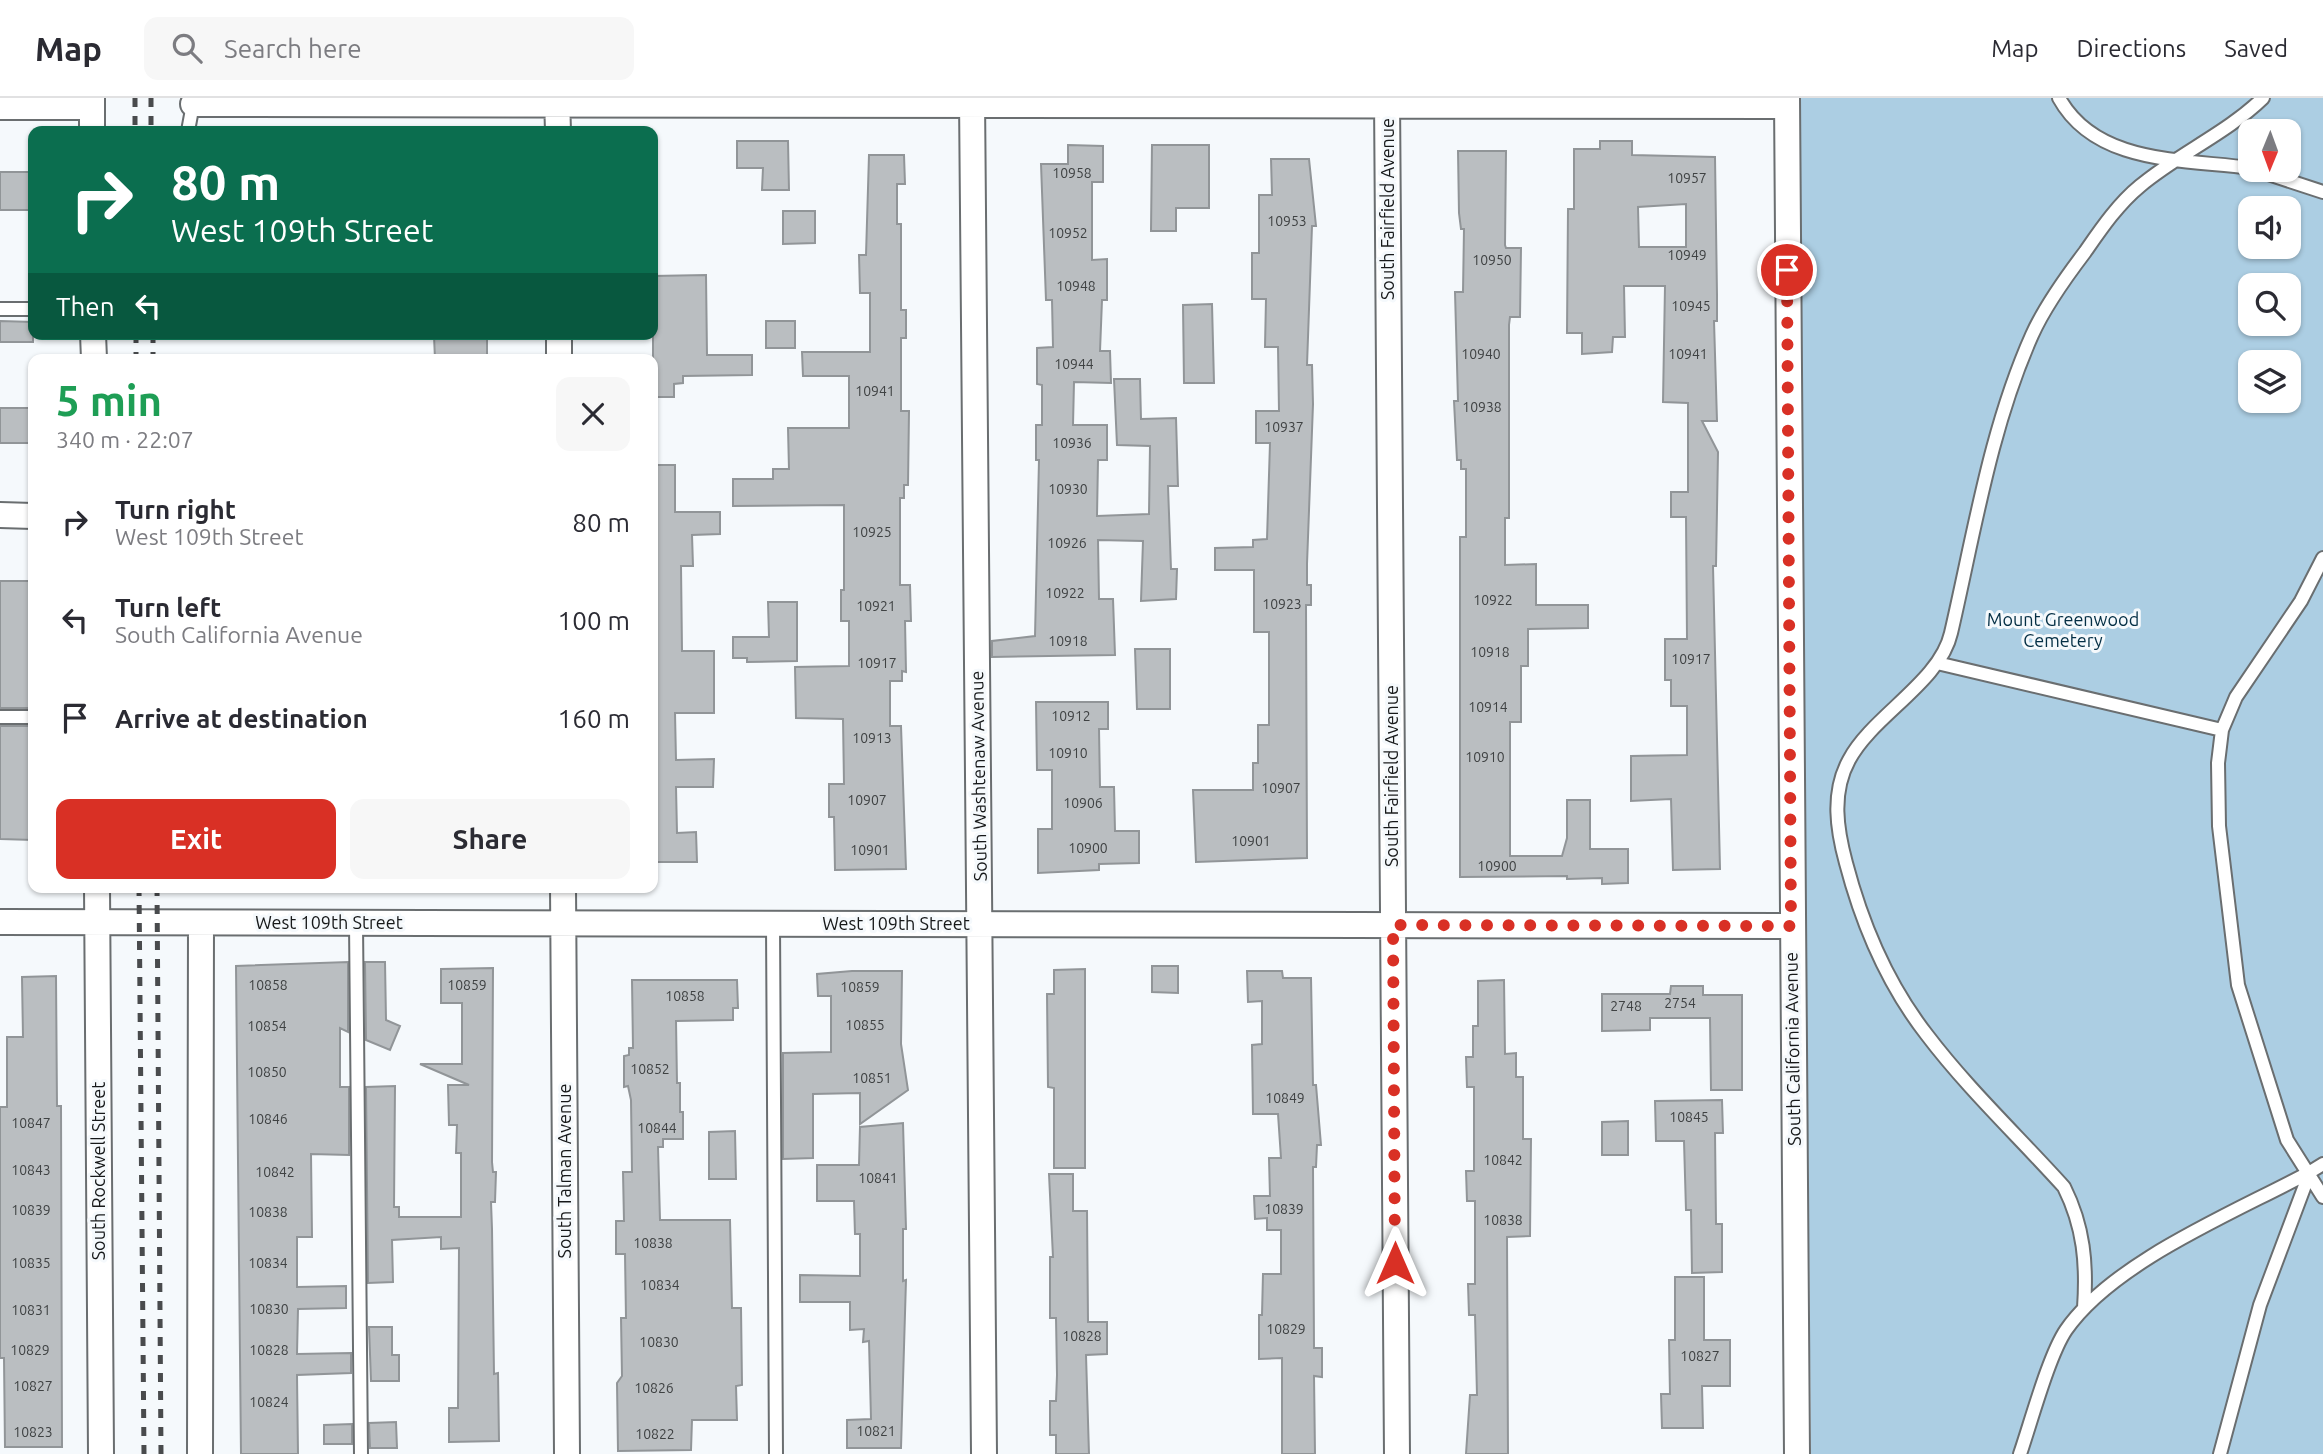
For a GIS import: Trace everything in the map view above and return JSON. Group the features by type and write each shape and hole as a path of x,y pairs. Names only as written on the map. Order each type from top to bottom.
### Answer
{"street":[{"path":"557,100 558,126"},
{"path":"193,104 557,100 1787,102"},
{"name":"South Washtenaw Avenue","path":"972,101 984,1454"},
{"name":"South Fairfield Avenue","path":"1387,102 1396,1454"},
{"name":"South California Avenue","path":"1787,102 1797,1454"},
{"path":"0,107 92,112"},
{"path":"0,516 28,516"},
{"name":"South Rockwell Street","path":"97,893 102,1454"},
{"name":"South Talman Avenue","path":"564,893 568,1454"},
{"name":"West 109th Street","path":"0,922 1791,926"},
{"path":"201,923 201,1454"}],"lane":[{"path":"2059,98 2070,118 2107,144 2177,161 2238,167"},
{"path":"2084,1308 2084,1245 2077,1212 2068,1195 1927,1035 1898,990 1872,942 1852,887 1838,832 1838,797 1848,761 1868,734 1937,663 1951,638 1958,595 2008,394 2034,331 2070,273 2106,223 2139,187 2263,98"},
{"path":"189,126 193,104"},
{"path":"2293,182 2323,192"},
{"path":"0,309 28,309"},
{"path":"2323,558 2301,601 2236,698 2222,730 2218,763 2219,826 2238,985 2287,1140 2310,1172 2323,1197"},
{"path":"1937,663 2222,730"},
{"path":"0,717 28,717"},
{"path":"356,923 361,1454"},
{"path":"773,924 776,1454"},
{"path":"2020,1454 2065,1332 2084,1308 2114,1280 2154,1255 2323,1164"},
{"path":"2220,1454 2260,1305 2310,1172"}],"green space":[{"name":"Mount Greenwood Cemetery","path":"1798,98 2323,98 2323,1454 1811,1454"}],"building":[{"path":"737,141 788,141 789,190 762,190 763,168 737,168"},
{"path":"1600,141 1632,141 1632,155 1715,157 1717,321 1714,321 1717,421 1702,421 1718,452 1716,566 1713,566 1720,869 1673,870 1671,799 1631,801 1631,756 1687,755 1687,706 1671,706 1671,680 1665,680 1665,639 1687,639 1686,517 1671,517 1671,492 1688,492 1688,403 1663,402 1665,286 1624,286 1625,337 1613,337 1612,352 1582,354 1582,333 1567,333 1568,209 1574,209 1574,149 1600,149","holes":["1686,204 1686,247 1639,247 1638,207"]},
{"path":"1068,145 1103,146 1103,182 1092,182 1092,260 1107,259 1107,300 1102,300 1100,351 1110,351 1111,383 1074,382 1073,425 1107,425 1107,460 1098,460 1097,516 1149,514 1150,446 1117,445 1114,379 1140,379 1141,419 1176,418 1178,486 1168,486 1171,569 1177,569 1176,599 1141,601 1143,541 1098,540 1099,599 1113,599 1115,655 992,657 992,641 1035,636 1039,460 1036,460 1036,425 1042,425 1042,385 1037,384 1037,348 1053,347 1052,300 1046,300 1041,164 1068,164"},
{"path":"1152,145 1209,145 1209,208 1176,208 1176,231 1151,231"},
{"path":"1458,151 1506,151 1505,245 1506,248 1521,248 1520,317 1510,317 1509,325 1509,518 1505,518 1505,565 1536,564 1536,605 1588,605 1588,628 1528,629 1528,666 1521,666 1521,722 1510,722 1510,856 1562,856 1567,838 1567,800 1590,800 1590,849 1628,849 1628,883 1602,884 1602,878 1567,879 1567,876 1460,877 1460,537 1466,537 1466,469 1461,469 1461,460 1457,460 1454,401 1458,401 1455,292 1463,292 1464,229 1461,229 1459,213"},
{"path":"869,155 904,155 905,184 897,184 897,224 901,224 901,310 906,310 906,338 901,338 901,411 909,411 908,485 904,485 904,498 900,498 900,585 910,585 911,621 905,621 906,672 902,671 902,681 890,681 890,726 901,726 906,869 835,870 834,817 829,817 829,784 844,784 843,719 796,718 795,667 849,666 849,621 841,621 841,590 844,590 844,505 733,506 733,479 773,479 773,469 789,469 788,428 849,428 849,376 803,376 802,352 870,352 870,293 860,293 859,255 866,255"},
{"path":"1271,159 1309,159 1316,226 1312,226 1307,365 1312,365 1313,404 1307,564 1311,605 1306,605 1307,858 1196,862 1193,790 1253,790 1253,763 1258,763 1258,725 1269,725 1269,632 1254,632 1254,570 1215,570 1215,548 1253,547 1253,540 1267,539 1270,443 1256,443 1256,411 1279,411 1278,347 1265,347 1266,299 1252,299 1252,253 1259,253 1259,195 1272,195"},
{"path":"0,172 28,172 28,210 0,210"},
{"path":"783,211 815,211 815,243 783,244"},
{"path":"706,275 707,355 752,355 752,375 683,376 683,383 674,384 674,397 658,397 658,354 653,354 653,340 658,340 658,276"},
{"path":"1212,304 1214,383 1184,383 1183,305"},
{"path":"0,321 28,322 28,340 33,342 0,342"},
{"path":"766,321 795,321 795,348 766,348"},
{"path":"434,340 487,340 487,354 435,354"},
{"path":"0,408 28,408 28,443 0,443"},
{"path":"658,465 675,465 675,512 720,512 720,534 692,535 693,566 681,566 682,651 714,651 714,713 675,713 676,760 714,759 713,787 676,787 677,833 696,832 697,862 658,862"},
{"path":"0,581 28,581 28,708 0,708"},
{"path":"768,602 797,602 797,661 747,662 747,658 733,658 733,637 769,637"},
{"path":"1135,649 1170,649 1170,709 1137,709"},
{"path":"1036,702 1108,702 1108,729 1099,729 1100,787 1114,787 1115,831 1139,831 1139,863 1099,864 1099,870 1038,873 1038,829 1052,829 1052,770 1037,770"},
{"path":"0,726 28,726 28,840 0,839"},
{"path":"348,962 348,1032 340,1028 340,1087 349,1087 349,1155 311,1154 312,1237 297,1237 297,1287 346,1286 346,1308 298,1309 297,1354 351,1353 351,1373 297,1375 298,1454 241,1454 236,966"},
{"path":"365,962 385,962 386,1020 400,1026 390,1050 366,1040"},
{"path":"1152,966 1178,966 1178,993 1152,992"},
{"path":"493,968 492,1162 493,1172 496,1172 495,1202 491,1202 494,1374 498,1373 499,1441 449,1442 449,1408 458,1408 459,1248 441,1249 441,1237 392,1240 393,1282 368,1283 366,1087 395,1086 394,1207 399,1207 399,1217 461,1217 461,1153 456,1153 457,1125 449,1125 448,1085 469,1085 420,1064 462,1064 462,1003 441,1003 441,969"},
{"path":"1085,969 1085,1168 1054,1168 1054,1088 1048,1087 1047,994 1054,994 1054,970"},
{"path":"902,971 901,1044 908,1090 860,1124 860,1093 813,1094 813,1158 783,1159 783,1053 831,1052 831,996 818,996 817,974"},
{"path":"1247,971 1282,971 1283,978 1311,978 1313,1085 1316,1085 1321,1145 1317,1145 1316,1167 1313,1167 1314,1348 1322,1348 1322,1377 1314,1376 1315,1454 1282,1454 1282,1358 1259,1359 1263,1274 1281,1274 1281,1230 1267,1230 1267,1218 1255,1219 1254,1196 1270,1196 1269,1158 1281,1158 1278,1114 1253,1114 1252,1045 1262,1044 1262,1001 1248,1002"},
{"path":"56,976 57,1106 61,1106 62,1447 5,1447 4,1358 0,1358 0,1107 7,1107 7,1037 23,1037 22,977"},
{"path":"632,980 737,980 738,1008 733,1008 733,1020 676,1021 677,1083 680,1083 683,1139 663,1139 663,1147 658,1147 660,1220 730,1220 732,1308 741,1308 742,1385 736,1386 737,1420 692,1420 691,1450 618,1451 617,1383 622,1376 621,1318 626,1318 625,1254 616,1254 616,1221 624,1221 623,1172 632,1172 631,1100 628,1086 624,1087 624,1056 629,1055 629,1048 633,1048"},
{"path":"1504,980 1505,1054 1516,1053 1516,1077 1523,1077 1523,1139 1531,1139 1530,1236 1507,1237 1508,1454 1466,1454 1470,1395 1477,1395 1475,1315 1469,1315 1468,1284 1475,1284 1475,1201 1467,1201 1466,1171 1474,1171 1474,1087 1467,1087 1466,1057 1473,1057 1473,1026 1478,1026 1478,981"},
{"path":"1671,986 1703,986 1703,995 1742,995 1742,1090 1711,1090 1710,1018 1650,1018 1650,1030 1602,1031 1602,994 1670,994"},
{"path":"1722,1100 1723,1133 1715,1133 1716,1224 1722,1224 1722,1272 1692,1273 1691,1210 1686,1210 1684,1141 1656,1141 1655,1101"},
{"path":"1628,1121 1628,1155 1602,1155 1602,1122"},
{"path":"903,1123 906,1229 903,1229 903,1281 906,1280 901,1448 847,1448 847,1420 871,1419 869,1341 863,1342 864,1329 850,1330 850,1302 800,1302 800,1275 860,1276 860,1234 855,1234 854,1201 817,1201 817,1165 859,1165 860,1127"},
{"path":"735,1131 736,1179 709,1179 709,1132"},
{"path":"1049,1174 1073,1174 1073,1211 1087,1211 1088,1322 1107,1322 1107,1354 1086,1355 1089,1454 1056,1454 1056,1435 1050,1435 1050,1401 1056,1401 1057,1375 1056,1318 1050,1318 1050,1257 1053,1257"},
{"path":"1675,1277 1704,1277 1704,1340 1730,1340 1730,1386 1702,1386 1703,1428 1662,1428 1661,1394 1670,1394 1669,1340 1675,1340"},
{"path":"369,1327 392,1327 392,1355 399,1355 399,1381 371,1381"},
{"path":"396,1422 397,1448 370,1448 369,1423"},
{"path":"352,1424 352,1444 324,1444 324,1425"}],"railway":[{"path":"135,98 135,126"},
{"path":"151,98 151,126"},
{"path":"136,340 136,354"},
{"path":"153,340 153,354"},
{"path":"139,893 144,1454"},
{"path":"157,893 161,1454"}],"route":[{"path":"1395,1263 1393,925 1791,926 1787,270"}]}
